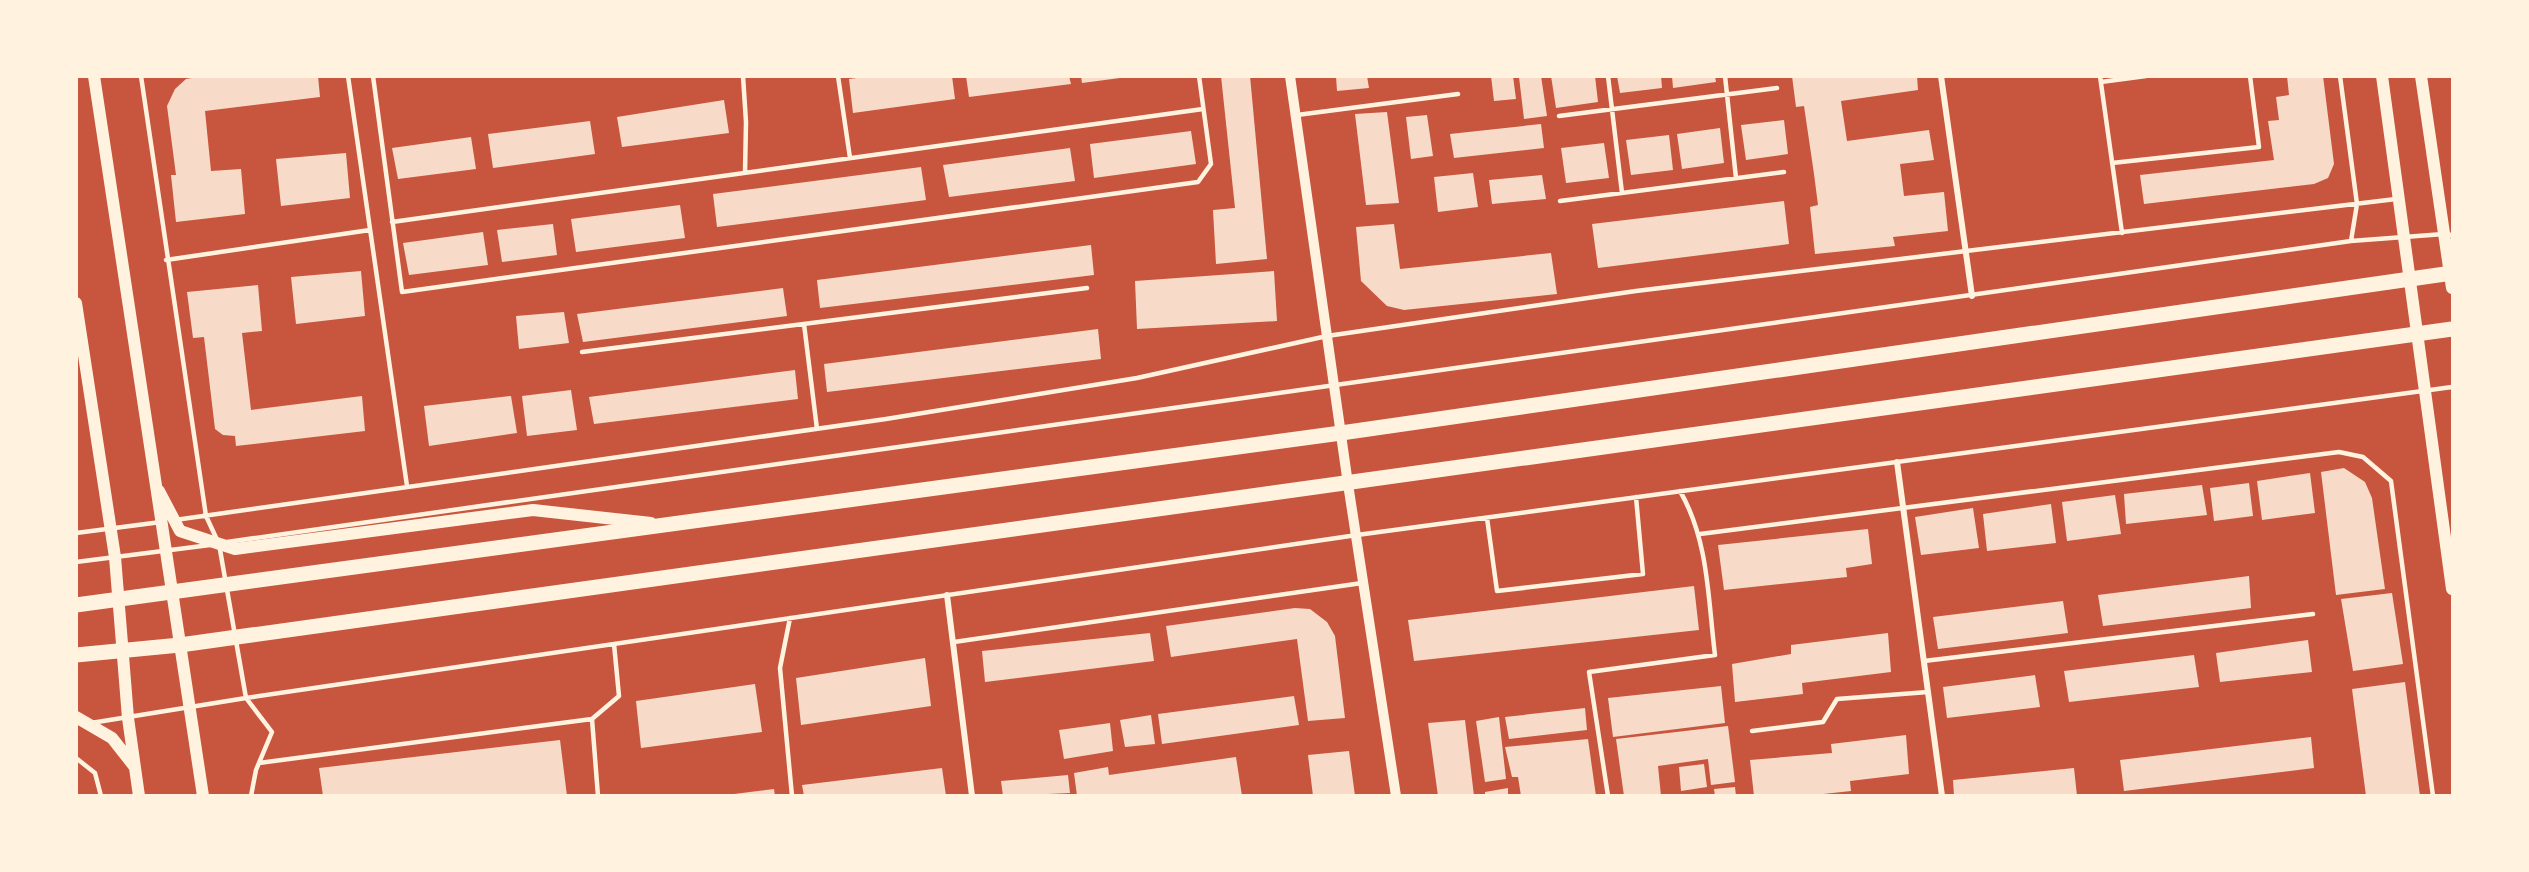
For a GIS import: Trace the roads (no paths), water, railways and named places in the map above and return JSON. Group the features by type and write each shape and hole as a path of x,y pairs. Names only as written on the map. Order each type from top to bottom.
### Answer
{"main road":[{"path":"94,76 156,483 164,551 191,706 203,795"},
{"path":"2382,76 2452,589"},
{"path":"76,605 172,594 1341,433 2410,280 2452,278 2448,235 2421,76"},
{"path":"76,303 115,557 128,718 139,795"},
{"path":"76,656 123,649 180,645 2452,329"},
{"path":"156,483 180,531 235,549 533,510 664,525"},
{"path":"80,722 112,738 135,768"}],"street":[{"path":"1290,76 1348,484 1396,795"},
{"path":"1941,76 1972,296"},
{"path":"1897,462 1942,795"},
{"path":"947,595 972,795"}],"lane":[{"path":"141,76 166,260 206,516 219,544 246,698 272,732 259,763 251,795"},
{"path":"348,76 407,486"},
{"path":"373,76 402,292 1198,182 1210,164 1199,76"},
{"path":"743,76 746,122 745,173"},
{"path":"838,76 850,158"},
{"path":"1608,76 1622,193"},
{"path":"1725,76 1736,178"},
{"path":"2122,233 2100,79 2146,76"},
{"path":"2112,163 2259,147 2250,76"},
{"path":"2340,76 2357,204 2351,242"},
{"path":"1559,116 1777,87"},
{"path":"1295,115 1458,94"},
{"path":"392,222 1203,109"},
{"path":"1560,201 1784,172"},
{"path":"76,533 817,429 1137,378 1327,336 1636,291 1966,253 2399,198"},
{"path":"166,260 370,230"},
{"path":"76,562 219,544 2351,242 2404,236 2448,235"},
{"path":"582,352 1088,288"},
{"path":"804,324 817,429"},
{"path":"80,722 128,718 191,706 1357,535 2452,387"},
{"path":"1700,534 2339,452 2363,456 2391,481 2433,795"},
{"path":"1608,795 1590,672 1715,656 1700,534 1693,514 1680,491"},
{"path":"1487,518 1497,591 1643,574 1636,497"},
{"path":"954,642 1365,583"},
{"path":"1924,661 2313,614"},
{"path":"790,618 780,668 792,795"},
{"path":"259,763 592,719 619,696 614,644"},
{"path":"1752,731 1823,722 1838,699 1928,692"},
{"path":"592,719 598,795"},
{"path":"77,758 95,773 101,795"}]}
